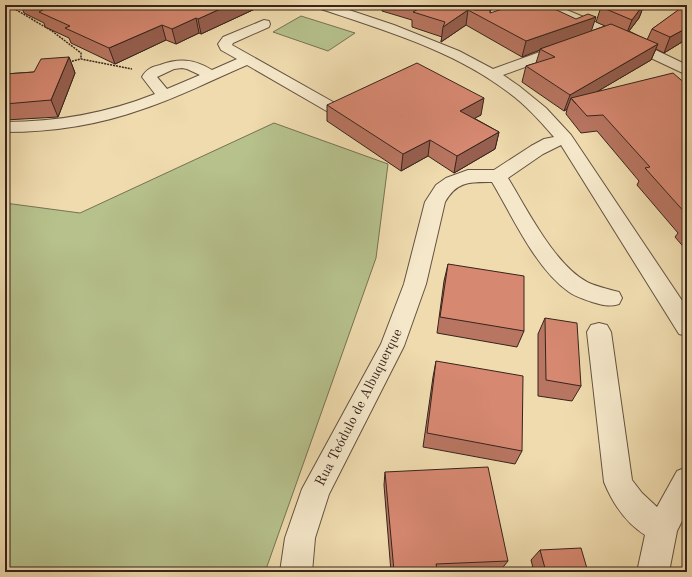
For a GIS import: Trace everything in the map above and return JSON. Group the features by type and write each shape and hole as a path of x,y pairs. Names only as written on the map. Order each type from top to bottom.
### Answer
{"street":[{"path":"322,5 433,44 467,60 492,74 518,92 543,113 565,139 687,327"},
{"path":"462,17 481,20 490,18 497,15 504,5"},
{"path":"544,5 607,32 687,72"},
{"path":"579,19 593,13"},
{"path":"264,24 233,37 225,44 229,50 336,110"},
{"path":"492,74 607,32"},
{"path":"5,127 60,123 94,117 132,107 247,60"},
{"path":"164,95 150,80 150,75 171,64 192,64 211,75"},
{"path":"565,139 537,150 498,176 549,260 577,287 593,294 611,298"},
{"name":"Rua Teódulo de Albuquerque","path":"296,572 300,538 316,489 392,346 415,284 435,202 443,189 460,178 468,176 498,176"},
{"path":"599,332 618,482 634,509 646,519 662,528"},
{"path":"653,572 662,528 687,481"}],"path":[{"path":"8,5 52,31 81,53 81,59"},
{"path":"67,63 81,59 124,66 150,75"}],"green space":[{"path":"301,16 355,33 328,51 273,32"},
{"path":"274,123 388,164 376,258 265,572 5,572 5,203 80,213"}],"building":[{"path":"32,5 229,5 172,29 162,25 109,48 65,28 70,26 39,12 43,10"},
{"path":"411,5 455,5 475,10 490,10 490,13 515,5 546,5 576,19 588,14 596,17 526,41 468,10 443,27 445,22 413,12 420,8"},
{"path":"606,5 643,5 632,20 601,7"},
{"path":"687,5 687,28 670,37 652,29"},
{"path":"611,24 658,44 570,95 526,66 555,57 540,49"},
{"path":"69,57 51,100 5,104 5,74 34,72 41,59"},
{"path":"417,63 484,98 460,111 499,132 457,156 430,140 403,154 327,105"},
{"path":"673,73 687,85 687,215 645,168 650,167 603,115 587,116 571,98"},
{"path":"448,264 524,276 524,331 440,317"},
{"path":"545,318 577,323 581,386 546,380"},
{"path":"436,361 523,376 522,451 427,433"},
{"path":"488,467 508,561 436,564 437,569 394,571 385,472"},
{"path":"581,548 588,572 546,572 540,550"}]}
